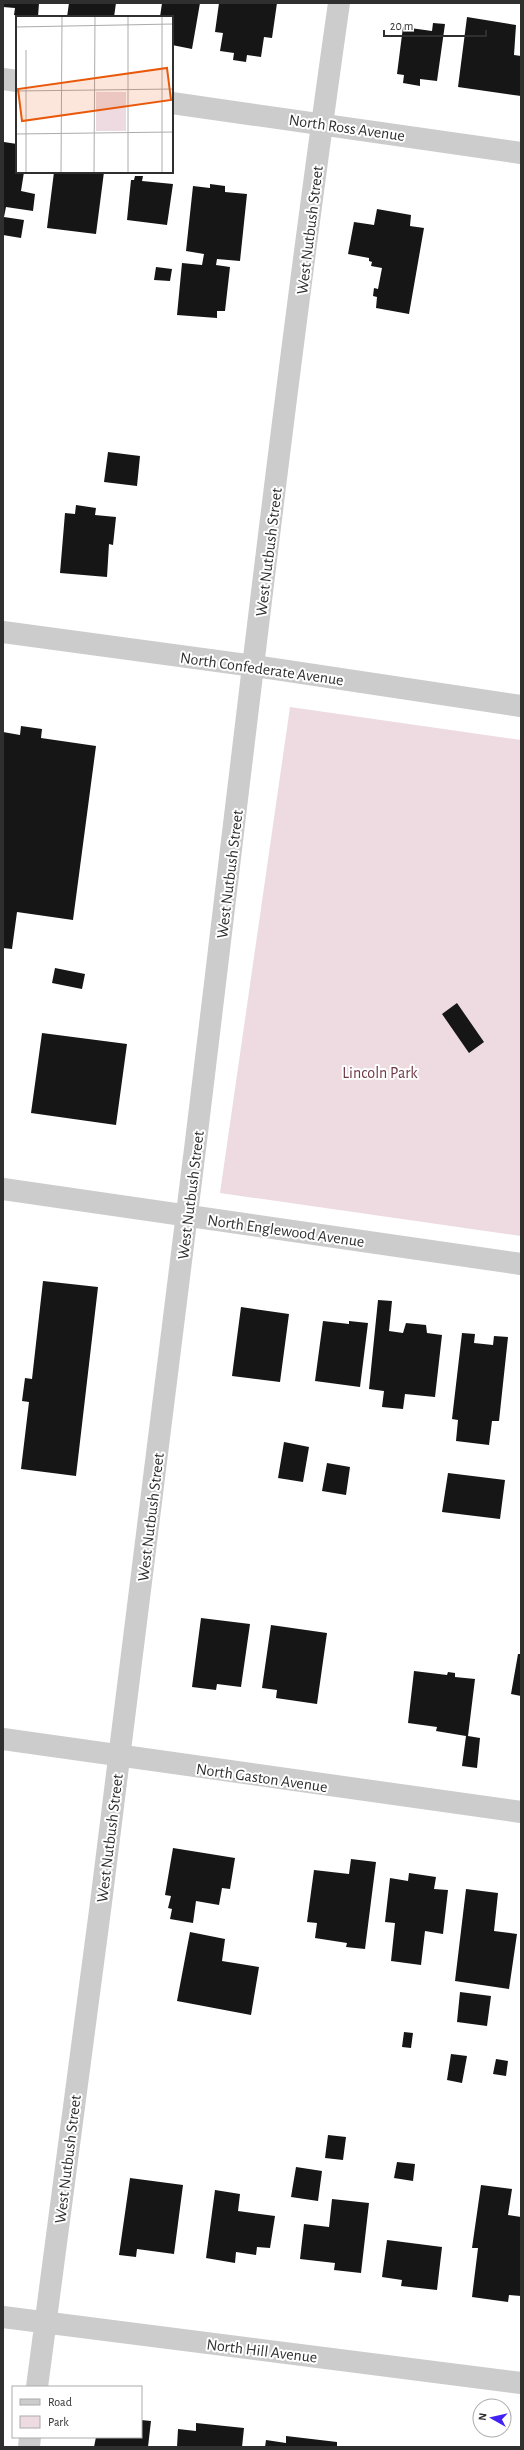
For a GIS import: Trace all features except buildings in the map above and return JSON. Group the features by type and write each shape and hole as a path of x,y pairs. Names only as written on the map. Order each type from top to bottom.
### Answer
{"street":[{"name":"West Nutbush Street","path":"37,2386 119,1757 254,666 322,124 339,3"},
{"path":"3,79 16,81"},
{"name":"North Ross Avenue","path":"173,103 521,153"},
{"name":"North Confederate Avenue","path":"3,632 254,666 521,706"},
{"name":"North Englewood Avenue","path":"3,1189 521,1264"},
{"name":"North Gaston Avenue","path":"3,1739 119,1757 521,1812"},
{"name":"North Hill Avenue","path":"3,2317 521,2383"}],"green space":[{"name":"Lincoln Park","path":"290,707 521,740 521,1236 220,1193"}]}
